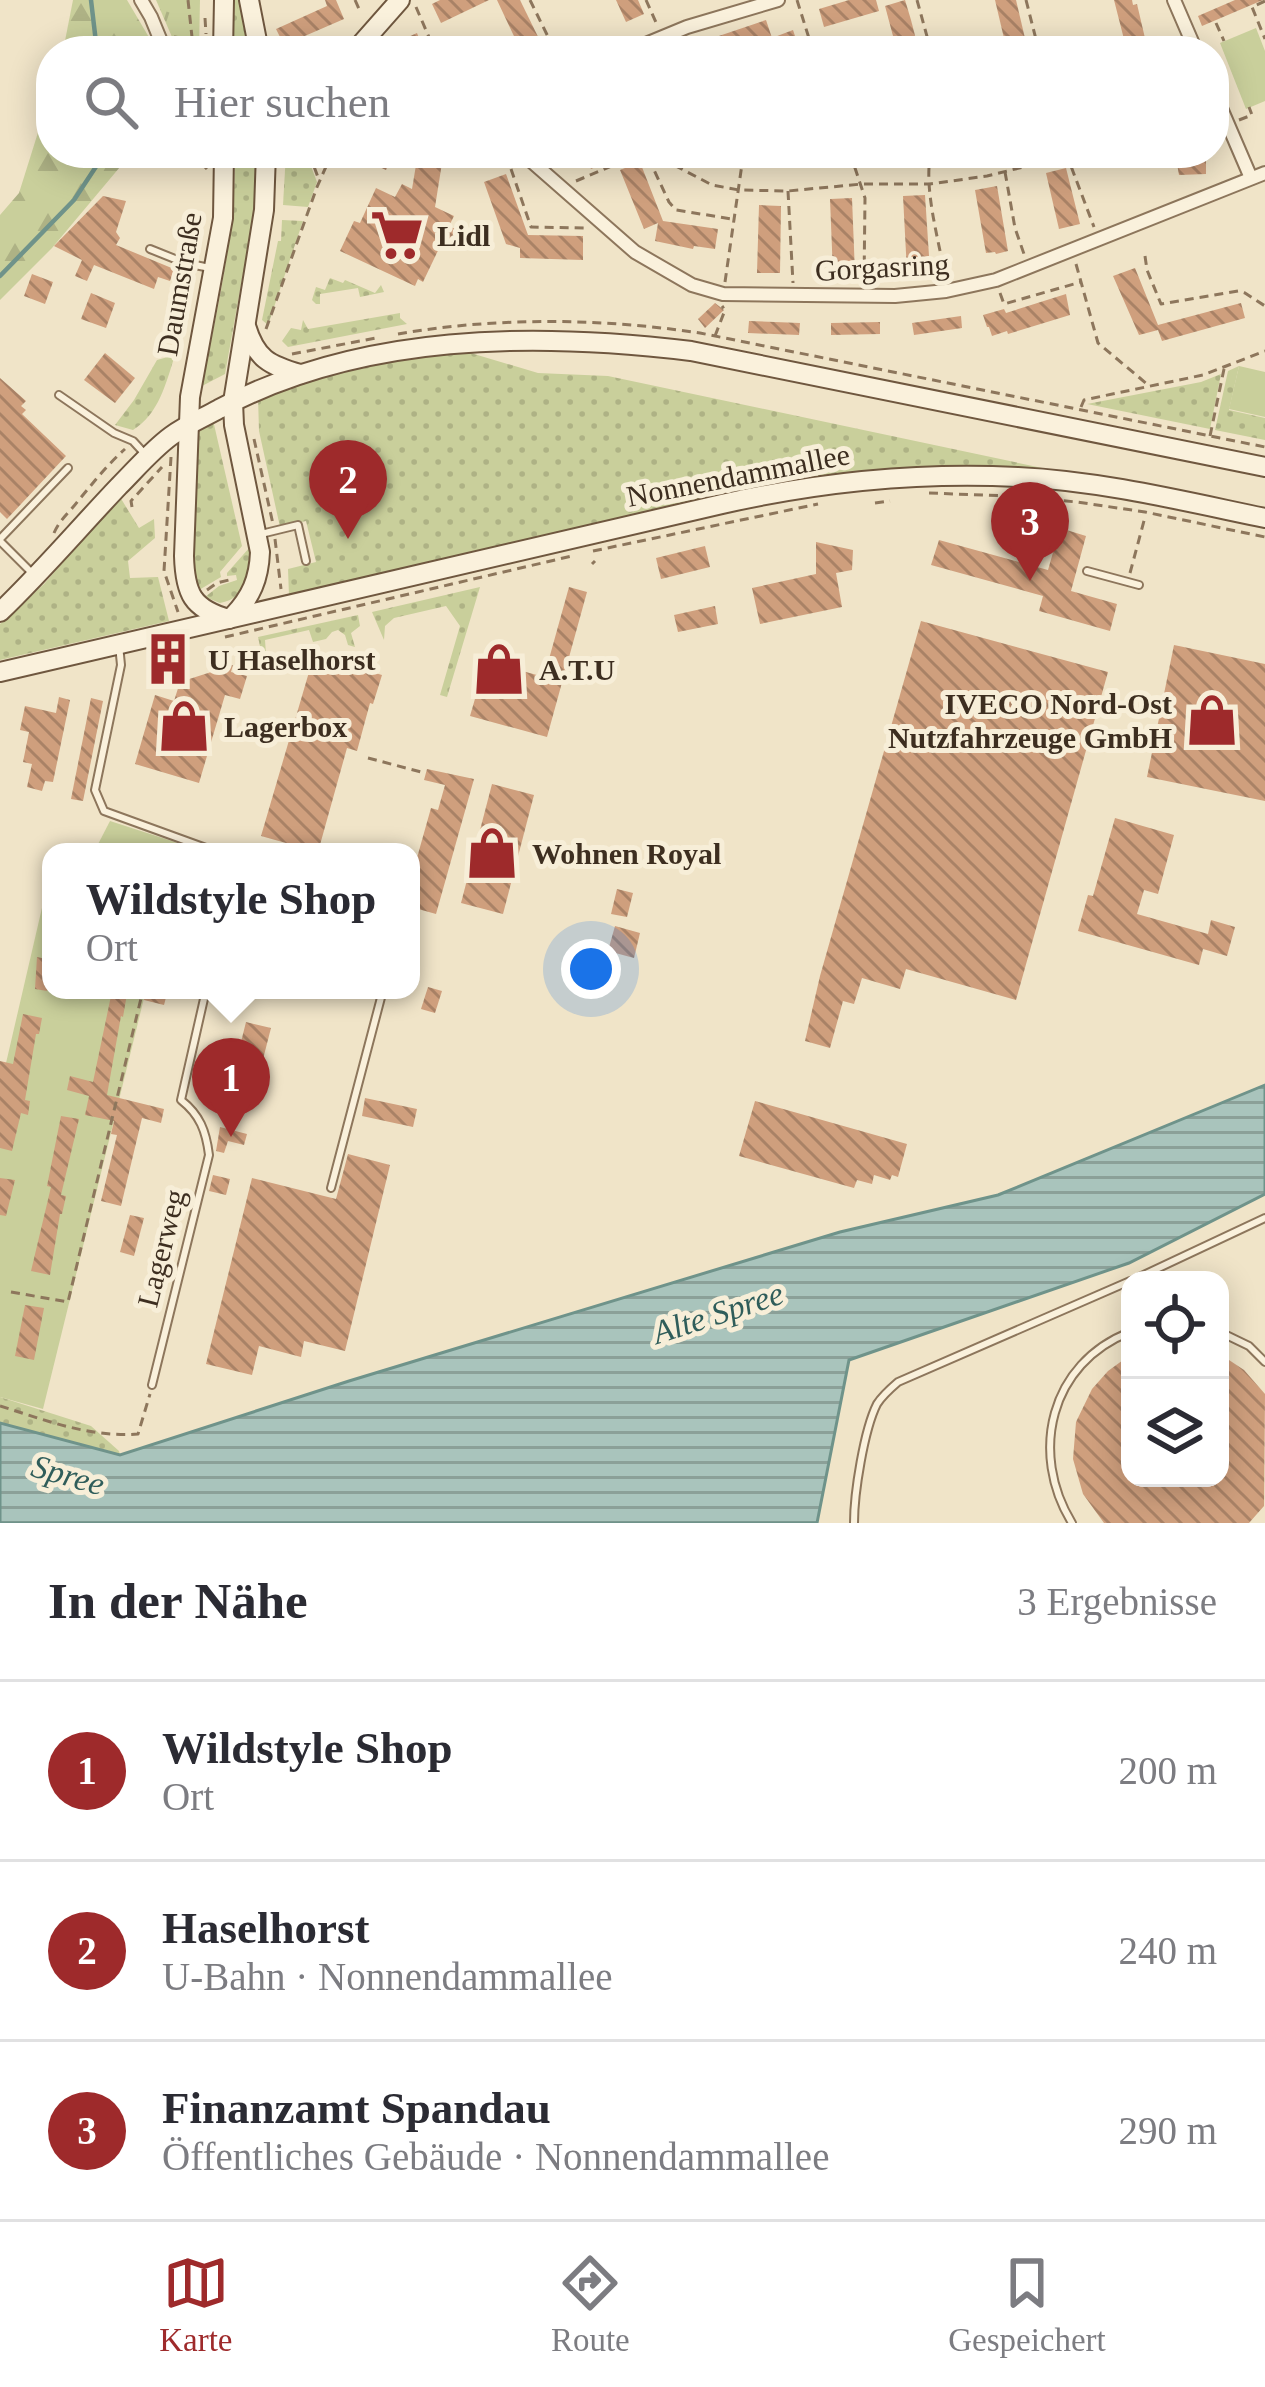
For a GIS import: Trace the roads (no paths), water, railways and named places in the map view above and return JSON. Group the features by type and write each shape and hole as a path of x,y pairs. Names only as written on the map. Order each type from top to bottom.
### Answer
{"main road":[{"path":"223,36 224,0"},
{"path":"249,0 256,36"},
{"path":"372,36 408,3"},
{"name":"Daumstraße","path":"224,168 223,218 188,425 185,580 201,608 225,629"},
{"path":"225,629 259,574 260,552 233,402 250,323 265,168"},
{"path":"250,323 252,346 262,357 301,374"},
{"path":"0,612 174,433 301,374 380,354 446,346 543,341 646,346 733,358 1265,467"},
{"name":"Nonnendammallee","path":"0,672 118,645 225,629 287,604 769,494 856,482 1018,477 1113,488 1265,518"}],"street":[{"path":"141,0 158,36"},
{"path":"665,36 778,0"},
{"path":"1174,0 1190,36"},
{"path":"1229,120 1258,175"},
{"name":"Gorgasring","path":"539,168 635,252 722,299 895,296 996,280 1258,175"}],"lane":[{"path":"150,249 214,268"},
{"path":"59,395 148,456"},
{"path":"37,578 0,540 68,468"},
{"path":"257,535 298,525 306,561"},
{"path":"1087,571 1139,585"},
{"path":"118,645 121,665 95,790 98,801 104,811 192,843"},
{"name":"Lagerweg","path":"152,1385 209,1155 206,1130 181,1100 204,999"},
{"path":"331,1188 381,999"},
{"path":"1153,1271 1265,1218"},
{"path":"854,1523 869,1430 878,1402 898,1382 1121,1286"},
{"path":"1229,1336 1249,1346 1265,1362"},
{"path":"1072,1523 1059,1501 1050,1468 1057,1406 1070,1378 1090,1355 1121,1337"}],"water":[{"path":"1265,1085 1265,1194 1129,1263 849,1360 817,1523 0,1523 0,1423 120,1455 840,1232 998,1195"}],"waterway":[{"path":"91,0 95,36"},
{"path":"0,276 74,200 95,168"}],"place":[{"name":"Lidl","path":"397,235"},
{"name":"Haselhorst","path":"348,539"},
{"name":"Finanzamt Spandau","path":"1030,581"},
{"name":"U Haselhorst","path":"168,659"},
{"name":"A.T.U","path":"499,669"},
{"name":"IVECO Nord-Ost Nutzfahrzeuge GmbH","path":"1212,720"},
{"name":"Lagerbox","path":"184,726"},
{"name":"Wohnen Royal","path":"492,853"},
{"name":"Wildstyle Shop","path":"231,1137"}],"water label":[{"name":"Alte Spree","path":"718,1313"},
{"name":"Spree","path":"68,1475"}]}
